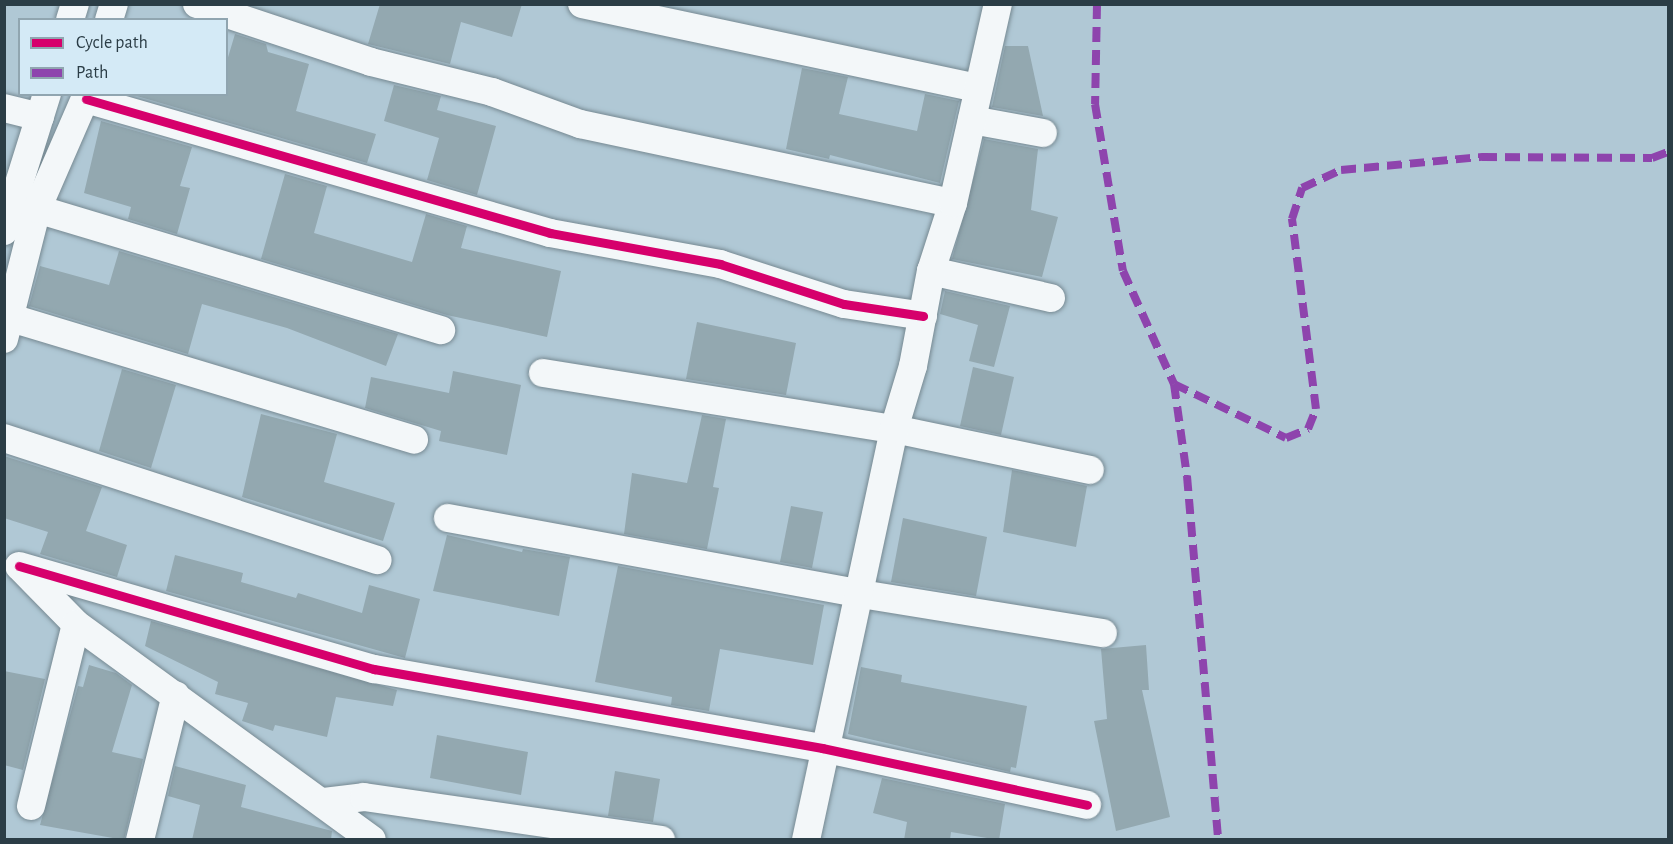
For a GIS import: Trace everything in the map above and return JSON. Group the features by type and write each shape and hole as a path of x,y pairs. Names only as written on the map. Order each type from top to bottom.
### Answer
{"street":[{"path":"197,4 371,62 492,92 580,124 953,203"},
{"path":"582,4 977,88"},
{"path":"806,840 822,748 861,594 894,429 923,316 931,271 953,203 977,88 998,4"},
{"path":"414,440 8,328 37,209 87,97 560,236 720,264 844,304 923,316"},
{"path":"4,108 43,106 4,231"},
{"path":"972,120 1043,133"},
{"path":"37,209 441,330"},
{"path":"931,271 1051,298"},
{"path":"543,373 894,429 1090,470"},
{"path":"4,438 378,560"},
{"path":"448,518 861,594 1103,633"},
{"path":"12,560 76,624 324,802 364,837"},
{"path":"12,560 374,669 822,748 1087,805"},
{"path":"31,806 76,624"},
{"path":"140,840 177,695"},
{"path":"324,802 364,797 661,840"}],"building":[{"path":"380,4 522,4 512,37 461,22 450,64 368,44"},
{"path":"235,34 266,44 268,52 309,64 296,111 376,134 367,163 137,96 228,96 228,57"},
{"path":"1005,46 1028,46 1043,116 992,107"},
{"path":"802,68 848,77 839,114 917,131 925,94 959,101 940,183 830,155 829,159 786,149"},
{"path":"394,85 441,96 437,110 496,126 477,195 427,180 439,138 384,121"},
{"path":"101,121 192,147 180,186 190,188 177,234 128,219 131,207 84,193"},
{"path":"984,139 1038,149 1031,210 1058,217 1042,277 952,259"},
{"path":"285,174 327,186 314,233 412,262 426,214 467,226 461,248 561,271 547,337 447,315 261,259"},
{"path":"119,251 398,334 386,366 287,328 202,304 188,354 29,306 40,266 109,285"},
{"path":"945,291 1010,306 994,367 969,361 978,325 940,314"},
{"path":"697,322 796,343 786,395 686,379"},
{"path":"973,367 1014,377 1001,435 960,426"},
{"path":"122,369 176,385 151,468 99,451"},
{"path":"453,371 521,385 507,455 439,441 441,431 365,408 371,377 449,393"},
{"path":"261,414 337,434 324,482 395,503 383,541 242,497"},
{"path":"702,415 726,419 713,487 719,488 707,549 624,534 632,473 687,483"},
{"path":"4,456 102,487 86,531 127,545 117,577 40,554 48,532 4,518"},
{"path":"1012,470 1087,486 1076,547 1003,532"},
{"path":"791,506 823,512 812,568 780,562"},
{"path":"903,518 987,537 976,596 891,582"},
{"path":"447,535 522,552 523,549 570,557 559,616 433,591"},
{"path":"175,555 243,573 241,582 296,598 298,593 362,613 369,585 420,599 405,658 166,591"},
{"path":"618,566 824,605 813,665 720,649 709,711 671,705 672,697 595,682"},
{"path":"151,621 397,690 393,706 336,697 327,737 275,725 273,731 242,721 248,703 215,694 218,682 145,646"},
{"path":"1146,645 1149,690 1142,690 1170,817 1116,831 1094,721 1107,719 1101,649"},
{"path":"89,665 116,673 132,685 112,752 143,759 124,840 40,825 78,686 83,687"},
{"path":"861,667 902,675 901,682 1027,706 1016,768 1011,767 1010,772 848,734"},
{"path":"4,671 45,679 23,770 4,765"},
{"path":"437,735 528,752 521,795 430,778"},
{"path":"175,766 246,785 241,807 332,831 331,840 192,840 200,805 168,796"},
{"path":"615,771 660,779 653,822 608,816"},
{"path":"882,778 1005,804 999,840 951,832 950,840 904,840 907,822 873,813"}],"marked path":[{"path":"1097,4 1095,104 1123,271 1174,384 1187,476 1218,840"},
{"path":"1174,384 1286,438 1308,429 1316,409 1292,219 1302,188 1341,170 1482,157 1652,158 1668,152"}],"cycle path":[{"path":"86,99 550,233 720,264 844,304 923,316"},
{"path":"19,566 374,669 822,748 1087,805"}]}
